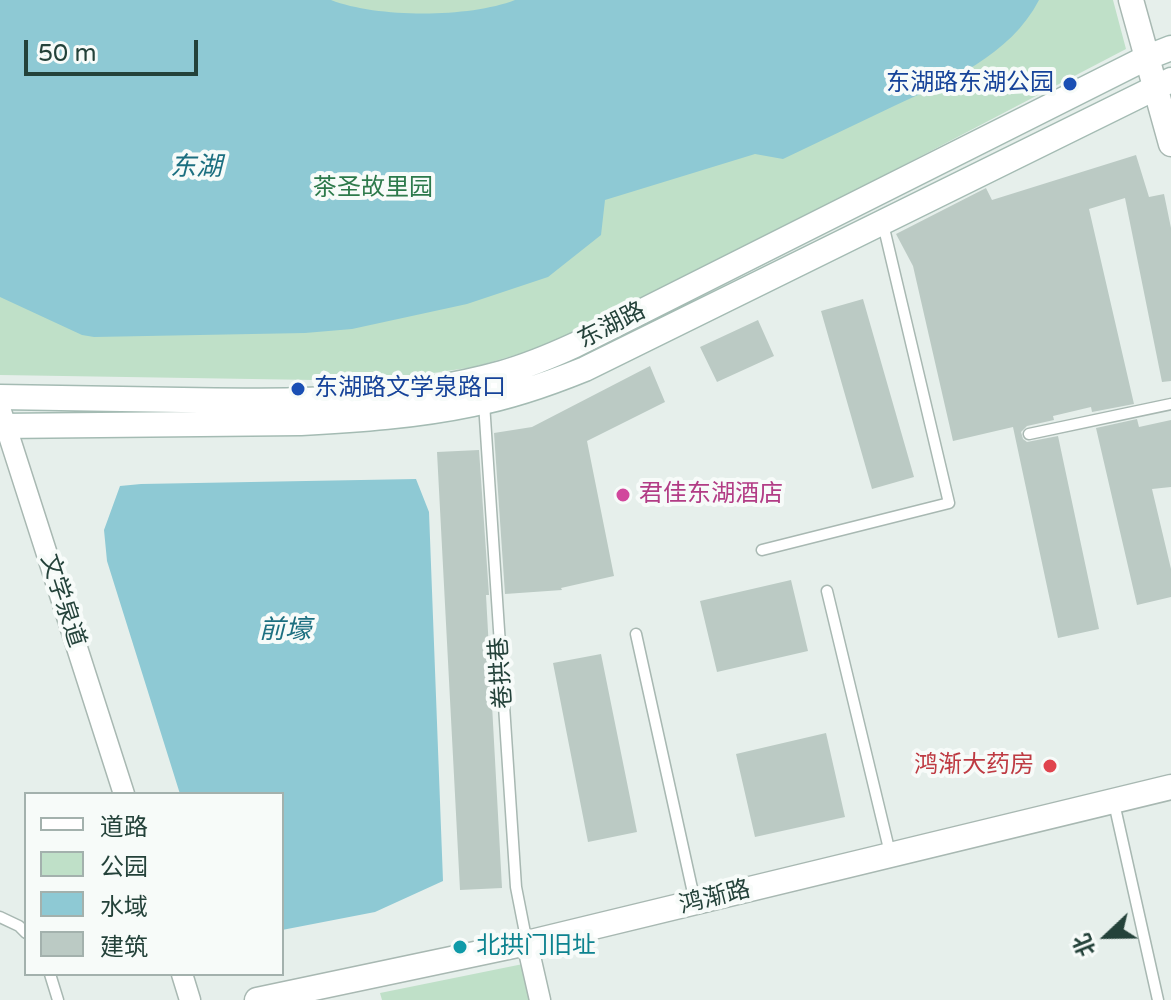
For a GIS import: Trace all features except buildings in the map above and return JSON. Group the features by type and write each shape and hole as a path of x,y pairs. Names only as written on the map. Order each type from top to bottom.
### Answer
{"main road":[{"path":"1131,0 1148,57 1164,83 1171,144"},
{"name":"东湖路","path":"0,397 288,401 429,389 504,373 575,345 1171,48"},
{"name":"东湖路","path":"2,420 301,423 392,416 484,402 547,384 585,369 1164,83"},
{"name":"鸿渐路","path":"257,1000 527,943 1171,787"}],"street":[{"name":"文学泉道","path":"2,420 123,792"},
{"path":"527,943 540,1000"},
{"path":"183,976 190,1000"}],"lane":[{"path":"762,550 949,503 882,222"},
{"name":"卷拱巷","path":"484,402 516,887 527,943"},
{"path":"1029,434 1171,404"},
{"path":"827,591 890,855"},
{"path":"636,634 695,902"},
{"path":"1114,801 1158,1000"},
{"path":"0,917 24,931"},
{"path":"51,976 58,1000"}],"green space":[{"name":"东湖","path":"0,0 1113,0 1126,49 636,305 550,345 474,367 378,381 0,375"},
{"path":"523,964 532,1000 382,1000 380,993"}],"water":[{"name":"东湖","path":"0,0 331,0 373,10 423,14 473,10 515,0 1039,0 1012,37 976,65 783,159 755,154 605,200 601,235 548,277 467,304 352,329 305,333 94,337 82,335 0,297"},
{"name":"前壕","path":"416,479 429,512 443,881 375,912 284,930 284,792 179,792 107,561 104,530 120,486"}],"place":[{"name":"东湖路东湖公园","path":"1070,84"},
{"name":"东湖路文学泉路口","path":"298,389"},
{"name":"君佳东湖酒店","path":"623,495"},
{"name":"鸿渐大药房","path":"1050,766"},
{"name":"北拱门旧址","path":"460,947"}],"park label":[{"name":"茶圣故里园","path":"373,189"}]}
